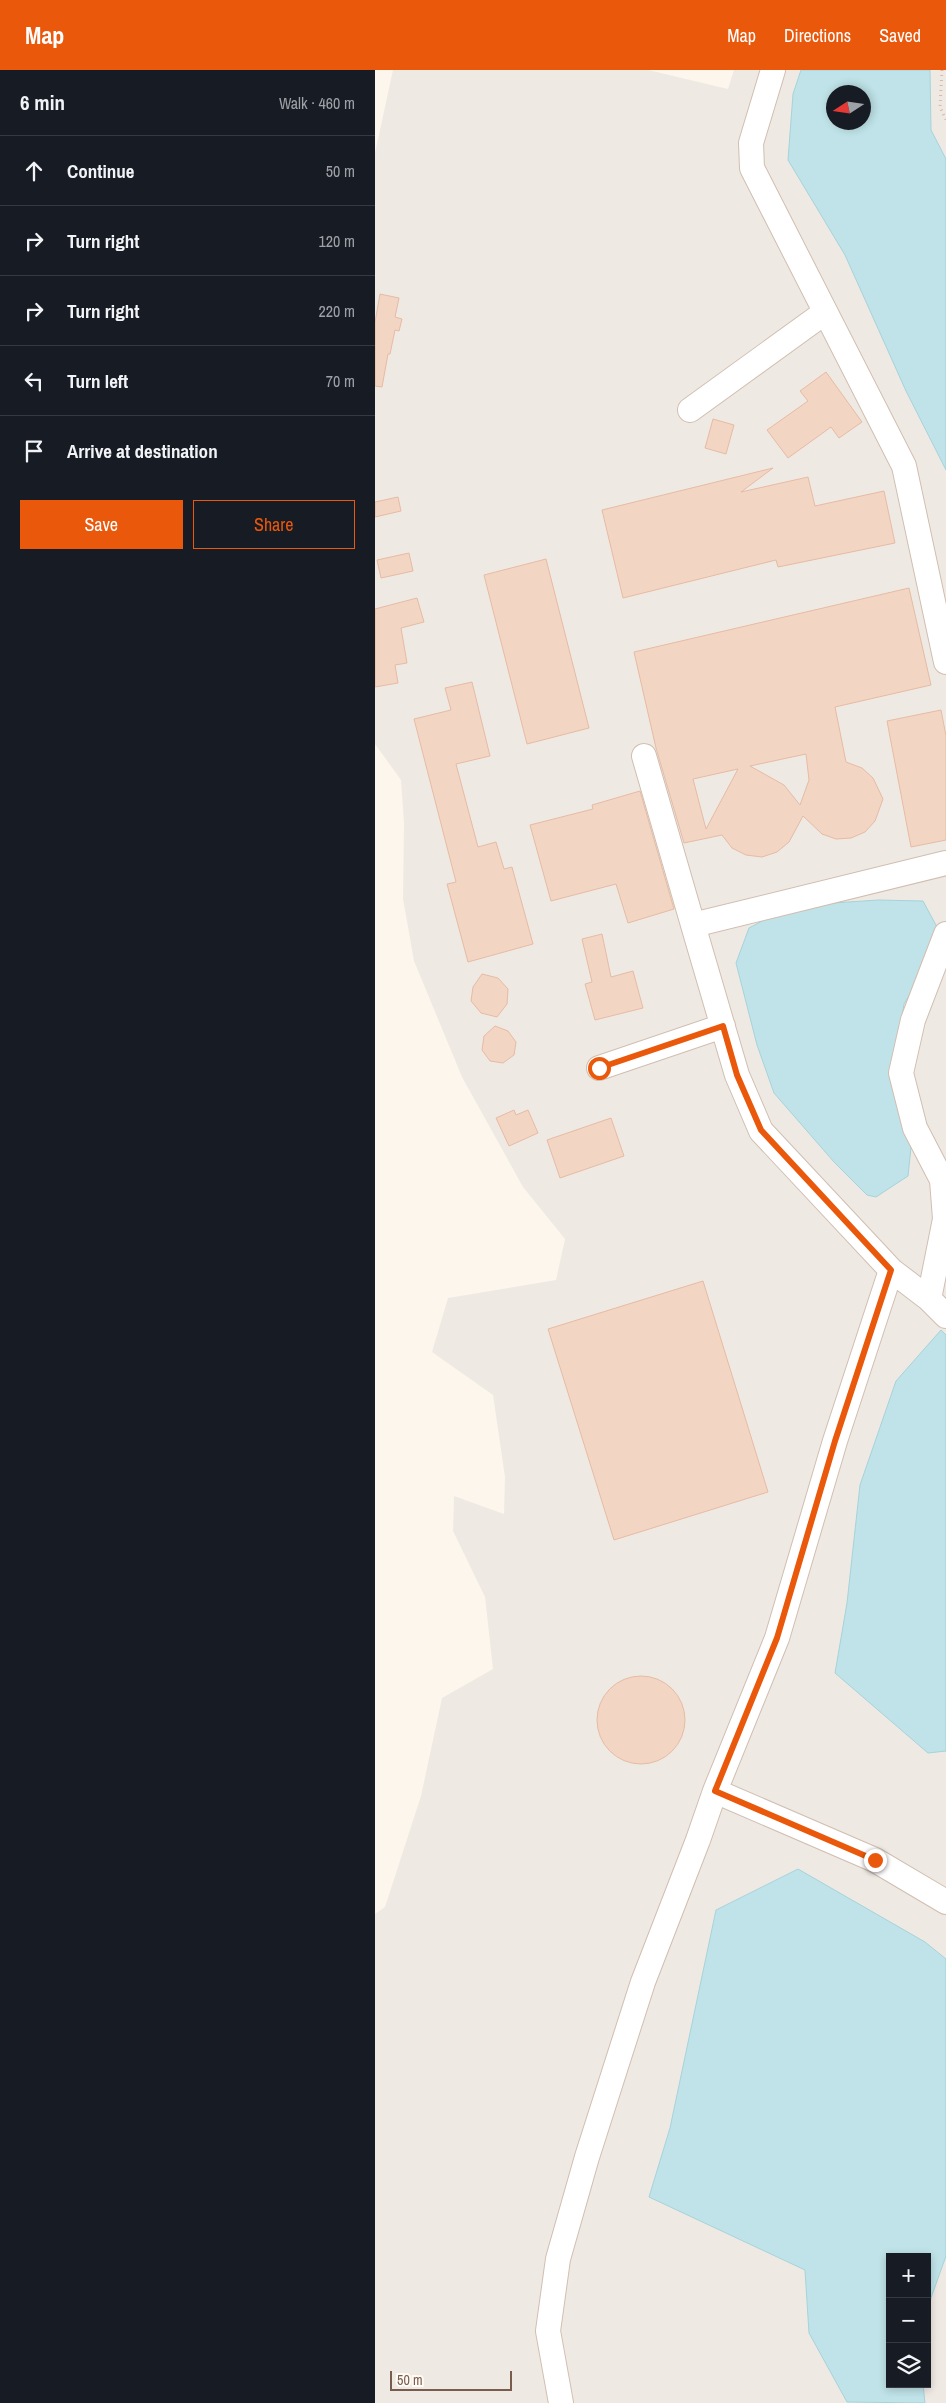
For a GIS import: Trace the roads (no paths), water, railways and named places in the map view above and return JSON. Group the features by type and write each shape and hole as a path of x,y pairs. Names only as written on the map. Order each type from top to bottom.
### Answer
{"lane":[{"path":"773,70 751,143 752,168 904,466 946,662"},
{"path":"690,410 824,312"},
{"path":"644,756 737,1075 761,1130 891,1270 929,1299 946,1316"},
{"path":"693,926 946,863"},
{"path":"929,1299 945,1219 942,1180 915,1128 901,1073 913,1020 946,934"},
{"path":"599,1068 723,1026"},
{"path":"561,2403 548,2331 558,2259 587,2157 643,1982 699,1840 715,1791 777,1638 835,1441 891,1270"},
{"path":"715,1791 875,1860 946,1902"}],"water":[{"path":"801,70 930,70 931,130 946,159 946,470 906,391 845,255 788,160 793,94"},
{"path":"878,900 923,901 937,927 921,976 904,1004 900,1032 912,1138 908,1176 876,1197 867,1195 834,1162 774,1093 757,1045 736,963 749,928 768,918 818,904"},
{"path":"941,1330 946,1335 946,1751 928,1753 835,1673 847,1603 860,1485 896,1381"},
{"path":"798,1869 925,1942 946,1959 946,2256 931,2298 931,2253 886,2253 886,2388 923,2388 925,2403 847,2402 809,2333 805,2270 649,2197 670,2128 716,1910"}]}
